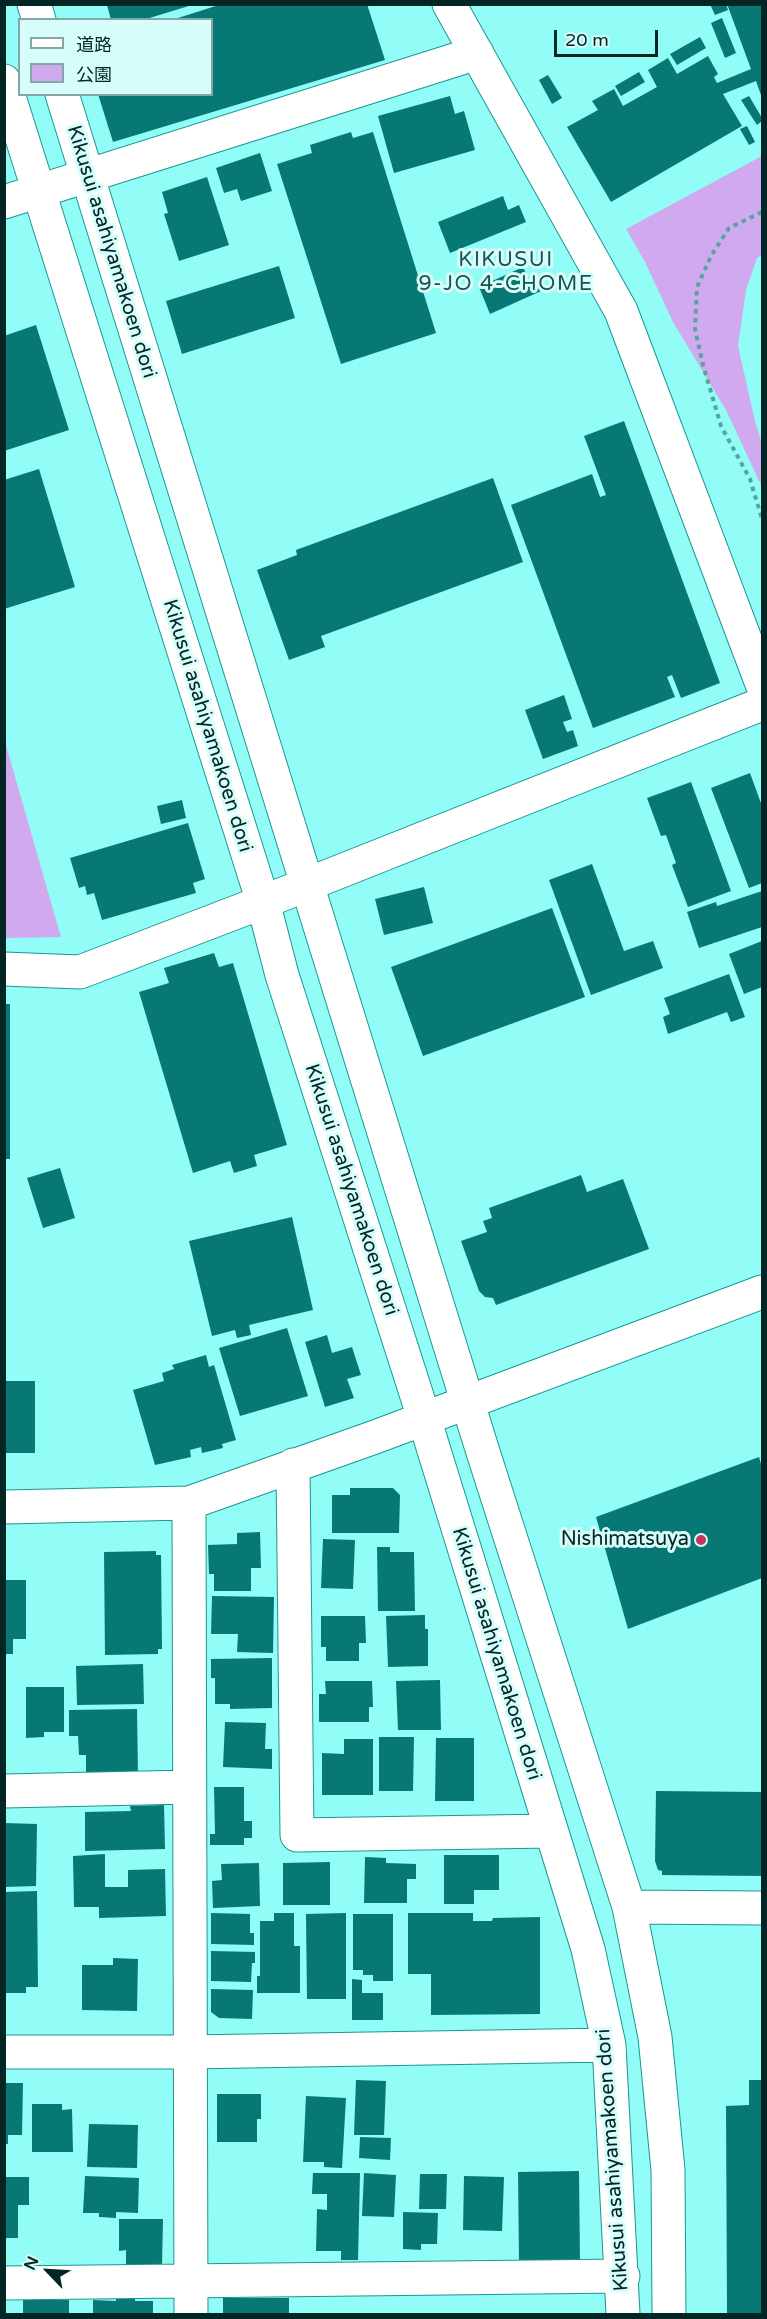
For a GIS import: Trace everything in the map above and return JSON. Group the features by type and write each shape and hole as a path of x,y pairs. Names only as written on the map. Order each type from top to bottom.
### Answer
{"street":[{"path":"449,4 621,311 762,684"},
{"path":"4,202 477,53"},
{"name":"Kikusui asahiyamakoen dori","path":"4,81 263,902 282,975 424,1418 588,1949 609,2045 624,2314"},
{"name":"Kikusui asahiyamakoen dori","path":"63,96 468,1402 629,1907 655,2037 668,2170 669,2314"},
{"path":"4,969 80,972 762,704"},
{"path":"4,1507 189,1503 762,1292"},
{"path":"292,1466 297,1835 550,1831"},
{"path":"189,1503 191,2314"},
{"path":"4,1791 189,1787"},
{"path":"629,1907 762,1908"},
{"path":"4,2052 189,2052 609,2045"},
{"path":"4,2283 623,2276"}],"path":[{"path":"762,212 729,228 711,256 697,287 695,329 721,426 750,479 762,519"}],"green space":[{"path":"762,156 762,255 757,258 746,290 738,346 762,444 762,487 726,410 673,322 645,262 626,229"},
{"path":"5,742 61,937 5,938"}],"building":[{"path":"222,4 367,4 385,60 113,142 99,96 213,96 213,18 178,18"},
{"path":"710,4 726,4 728,10 715,15"},
{"path":"727,4 762,4 762,98 756,81 723,94 742,126 611,202 567,127 598,110 592,101 614,89 623,106 657,87 648,70 668,58 677,74 708,56 718,74 714,77 717,83 751,69"},
{"path":"107,5 192,5 150,18 110,18"},
{"path":"722,18 736,53 725,58 711,23"},
{"path":"700,37 706,48 677,65 670,54"},
{"path":"639,72 645,82 621,96 615,86"},
{"path":"548,75 562,98 552,104 539,80"},
{"path":"450,96 455,114 464,111 475,150 394,173 378,116"},
{"path":"749,96 762,118 757,125 741,100"},
{"path":"747,126 755,142 749,145 740,129"},
{"path":"351,132 353,138 373,132 436,333 341,364 277,164 312,153 310,145"},
{"path":"260,153 272,191 241,201 237,189 224,193 216,168"},
{"path":"207,177 229,245 179,261 164,214 168,213 162,192"},
{"path":"503,196 508,210 519,205 526,222 450,253 438,222"},
{"path":"279,266 295,318 182,354 166,301"},
{"path":"523,267 530,283 537,280 541,291 490,314 479,287"},
{"path":"36,325 69,430 4,451 4,336"},
{"path":"624,421 720,683 681,698 672,675 667,677 675,697 593,728 511,505 592,474 600,497 606,495 584,436"},
{"path":"39,469 75,587 4,609 4,480"},
{"path":"493,478 523,562 321,636 325,647 289,660 257,570 297,555 296,550"},
{"path":"564,695 572,719 563,722 567,732 573,730 578,746 543,759 525,710"},
{"path":"750,773 762,806 762,883 749,888 711,788"},
{"path":"691,782 731,891 688,907 672,865 676,863 666,835 661,836 647,798"},
{"path":"182,800 186,818 161,824 157,806"},
{"path":"188,823 205,879 193,883 196,893 102,920 94,893 87,895 85,886 79,888 70,858"},
{"path":"592,864 624,951 653,941 663,968 591,995 549,880"},
{"path":"424,887 433,923 384,935 375,899"},
{"path":"762,891 762,927 699,948 687,912 716,902 717,906"},
{"path":"552,908 585,997 423,1056 391,967"},
{"path":"762,941 762,987 744,994 729,954"},
{"path":"214,953 219,967 233,963 287,1145 254,1155 257,1166 234,1173 230,1161 193,1173 139,992 169,983 164,968"},
{"path":"729,974 745,1017 731,1022 727,1012 668,1034 663,1017 670,1014 664,998"},
{"path":"5,1004 10,1004 10,1159 5,1159"},
{"path":"60,1168 75,1218 43,1228 27,1178"},
{"path":"581,1175 587,1192 623,1179 649,1249 496,1305 493,1298 485,1297 479,1291 461,1241 487,1232 483,1221 492,1218 489,1208"},
{"path":"292,1217 313,1310 249,1325 251,1335 237,1338 235,1330 212,1336 189,1241"},
{"path":"287,1328 308,1396 240,1416 219,1348"},
{"path":"327,1335 332,1353 352,1347 361,1375 347,1379 354,1398 325,1407 305,1342"},
{"path":"206,1355 209,1367 214,1365 236,1440 222,1444 223,1448 202,1453 201,1447 190,1450 191,1457 155,1465 133,1390 164,1381 162,1373 174,1369 172,1365"},
{"path":"4,1381 35,1381 35,1453 4,1453"},
{"path":"759,1457 762,1467 762,1578 628,1629 596,1517"},
{"path":"350,1488 393,1488 400,1495 399,1533 332,1533 332,1495 350,1495"},
{"path":"260,1532 261,1568 251,1568 251,1591 214,1591 214,1574 209,1574 208,1545 237,1544 237,1533"},
{"path":"323,1539 355,1540 353,1589 321,1588"},
{"path":"377,1547 390,1547 390,1552 414,1552 415,1611 378,1611"},
{"path":"156,1551 156,1555 161,1555 162,1649 158,1649 158,1654 105,1655 104,1552"},
{"path":"4,1580 26,1580 26,1639 13,1639 13,1654 4,1654"},
{"path":"212,1596 274,1597 273,1653 237,1652 238,1634 211,1634"},
{"path":"425,1615 425,1629 428,1629 428,1666 388,1667 386,1616"},
{"path":"321,1616 365,1616 366,1643 359,1643 359,1661 326,1661 326,1647 321,1647"},
{"path":"272,1658 272,1708 230,1709 230,1704 215,1704 215,1678 211,1678 211,1659"},
{"path":"143,1664 144,1704 77,1705 76,1666"},
{"path":"440,1680 441,1730 398,1730 396,1681"},
{"path":"325,1681 372,1681 373,1707 369,1707 369,1722 319,1722 319,1694 326,1694"},
{"path":"26,1687 64,1687 64,1732 44,1732 44,1737 26,1738"},
{"path":"137,1709 138,1777 86,1778 86,1755 79,1755 78,1736 69,1736 69,1710"},
{"path":"225,1722 266,1723 265,1749 272,1749 272,1769 223,1767"},
{"path":"379,1737 414,1737 413,1791 379,1791"},
{"path":"436,1738 474,1738 474,1801 435,1801"},
{"path":"344,1739 373,1739 373,1795 322,1795 322,1753 344,1754"},
{"path":"214,1787 244,1787 244,1821 252,1821 252,1838 244,1838 244,1845 210,1845 210,1834 215,1834"},
{"path":"656,1791 762,1792 762,1876 662,1875 655,1861"},
{"path":"164,1805 165,1849 85,1851 85,1812 131,1811 130,1806"},
{"path":"4,1823 37,1824 36,1886 4,1887"},
{"path":"105,1854 105,1887 128,1887 128,1870 165,1869 166,1916 99,1918 99,1907 74,1907 73,1856"},
{"path":"444,1855 499,1855 499,1890 474,1890 474,1904 444,1904"},
{"path":"365,1857 386,1858 386,1863 416,1864 416,1879 407,1879 407,1903 364,1903"},
{"path":"330,1862 330,1905 283,1905 283,1863"},
{"path":"259,1863 260,1906 213,1908 212,1881 222,1880 221,1864"},
{"path":"37,1891 38,1987 26,1987 26,1993 4,1993 4,1892"},
{"path":"211,1913 250,1914 250,1933 254,1933 254,1945 211,1944"},
{"path":"274,1913 294,1913 294,1946 300,1946 300,1993 257,1993 257,1976 260,1976 260,1921 274,1921"},
{"path":"346,1913 346,1999 307,1999 306,1914"},
{"path":"408,1913 473,1913 473,1921 492,1921 493,1918 540,1917 540,2014 431,2015 431,1974 408,1974"},
{"path":"353,1914 393,1914 393,1981 373,1981 373,1975 363,1975 363,1970 353,1970"},
{"path":"211,1951 255,1952 251,1982 211,1981"},
{"path":"113,1958 138,1959 137,2011 82,2010 82,1965 113,1965"},
{"path":"352,1979 362,1980 362,1993 383,1993 383,2020 352,2020"},
{"path":"211,1989 253,1990 252,2019 219,2018 211,2012"},
{"path":"356,2080 386,2081 384,2135 354,2135"},
{"path":"749,2080 762,2080 762,2314 727,2314 726,2106 749,2105"},
{"path":"4,2083 23,2083 22,2135 8,2135 8,2144 4,2144"},
{"path":"217,2094 261,2094 261,2119 257,2119 257,2142 217,2142"},
{"path":"306,2096 346,2098 342,2168 324,2167 324,2162 303,2162"},
{"path":"32,2104 62,2104 62,2110 72,2109 73,2152 32,2152"},
{"path":"89,2124 138,2125 137,2168 87,2167"},
{"path":"360,2137 391,2138 390,2160 359,2158"},
{"path":"579,2171 580,2262 519,2263 518,2172"},
{"path":"313,2173 360,2173 358,2260 341,2260 341,2251 316,2251 317,2209 327,2210 327,2194 312,2194"},
{"path":"364,2173 396,2175 394,2217 362,2216"},
{"path":"420,2174 447,2174 446,2209 419,2209"},
{"path":"85,2176 139,2178 138,2213 116,2212 116,2218 99,2217 99,2213 83,2213"},
{"path":"464,2176 504,2177 502,2231 463,2230"},
{"path":"4,2177 29,2177 29,2205 18,2205 18,2238 4,2238"},
{"path":"403,2212 438,2213 437,2244 421,2244 421,2250 403,2249"},
{"path":"119,2219 163,2219 162,2265 126,2265 126,2250 119,2251"},
{"path":"116,2295 135,2295 135,2301 153,2301 153,2314 93,2314 93,2300 116,2301"},
{"path":"223,2298 289,2298 289,2314 223,2314"},
{"path":"23,2299 69,2300 69,2314 23,2314"}],"place":[{"name":"Nishimatsuya","path":"701,1540"}],"district":[{"name":"KIKUSUI 9-JO 4-CHOME","path":"506,272"}]}
